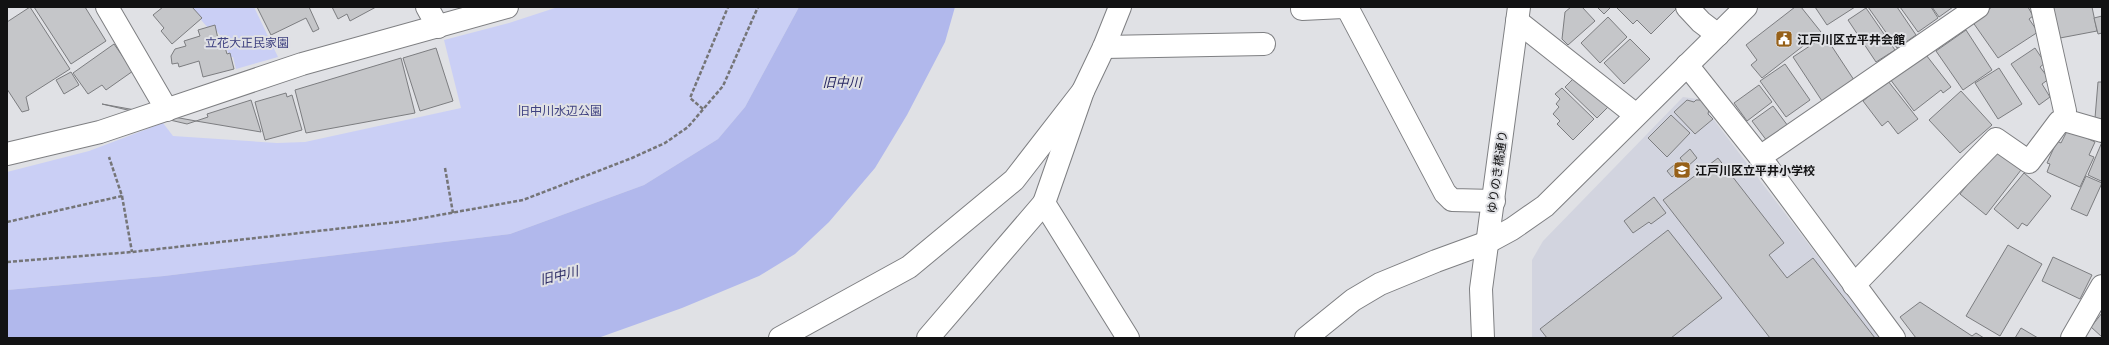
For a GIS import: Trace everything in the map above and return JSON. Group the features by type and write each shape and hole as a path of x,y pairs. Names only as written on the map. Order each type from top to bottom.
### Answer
{"street":[{"path":"107,7 167,110"},
{"path":"427,7 438,27"},
{"path":"7,154 100,132 302,64 507,7"},
{"path":"928,338 1044,203 1083,91 1104,47 1120,7"},
{"path":"1302,9 1343,7 1349,11 1445,193 1452,200 1494,201"},
{"path":"1687,7 1718,35"},
{"path":"1306,338 1353,300 1380,284 1488,242 1512,229 1545,206 1746,7"},
{"path":"1760,157 1978,7"},
{"path":"2042,7 2065,111 2064,120"},
{"path":"1518,14 1636,115"},
{"name":"ゆりのき橋通り","path":"1483,338 1481,289 1518,14"},
{"path":"1104,47 1264,44"},
{"path":"1687,65 1760,157 1894,338"},
{"path":"780,338 909,267 1014,180 1083,91"},
{"path":"1854,285 1996,139 2029,162 2060,122 2064,120 2102,131"},
{"path":"1044,203 1128,338"},
{"path":"2072,338 2102,286"}],"path":[{"path":"704,109 690,98 728,7"},
{"path":"7,262 132,252 406,221 523,200 589,176 665,143 688,128 723,86 758,7"},
{"path":"100,132 122,196 132,252"},
{"path":"445,168 453,213"},
{"path":"7,222 122,196"}],"shaded area":[{"name":"江戸川区立平井小学校","path":"1683,97 1698,99 1880,338 1532,338 1532,260 1543,241"}],"green space":[{"name":"立花大正民家園","path":"190,7 254,7 278,57 236,69 233,57 229,57 225,41 214,28 208,28"},
{"name":"旧中川水辺公園","path":"558,7 799,7 745,107 718,139 644,185 510,234 164,276 7,290 7,172 89,151 163,123 173,136 277,143 305,142 461,108 444,40 509,23"}],"water":[{"name":"旧中川","path":"799,7 955,7 945,42 907,115 875,168 829,222 795,254 759,276 682,308 598,338 7,338 7,290 164,276 510,234 644,185 718,139 745,107"}],"building":[{"path":"30,7 70,69 26,97 29,110 22,112 7,89 7,22"},
{"path":"34,7 85,7 106,41 71,64"},
{"path":"163,7 192,7 202,18 172,44 161,31 164,28 153,15"},
{"path":"257,7 309,7 319,29 313,32 306,18 271,35"},
{"path":"332,7 376,7 350,21 347,14 338,19"},
{"path":"1571,7 1582,7 1595,21 1568,45 1562,39 1565,12"},
{"path":"1597,7 1611,7 1604,14"},
{"path":"1616,7 1674,7 1676,9 1651,34 1637,20 1633,24"},
{"path":"1795,7 1801,7 1821,32 1762,78 1751,65 1757,60 1746,45"},
{"path":"1815,7 1855,7 1827,25"},
{"path":"1868,7 1897,7 1916,35 1897,48"},
{"path":"1900,7 1931,7 1938,18 1918,32"},
{"path":"1932,7 1953,7 1939,17"},
{"path":"1992,7 2028,7 2033,16 2029,19 2038,32 1998,58 1972,21"},
{"path":"2053,7 2092,7 2097,31 2060,38"},
{"path":"1866,8 1895,50 1876,62 1848,20"},
{"path":"2102,16 2102,33 2098,34 2094,18"},
{"path":"1608,17 1627,37 1600,63 1581,43"},
{"path":"215,25 218,39 222,37 227,54 230,53 234,69 203,77 199,61 179,67 178,63 172,64 171,56 175,49 186,46 184,41 200,36 198,30"},
{"path":"1966,30 1992,70 1963,90 1936,51"},
{"path":"1825,36 1854,80 1822,101 1793,57"},
{"path":"1630,39 1650,59 1624,84 1604,63"},
{"path":"114,44 133,71 106,90 102,85 88,94 73,73"},
{"path":"436,48 453,101 420,111 403,58"},
{"path":"2035,48 2045,63 2040,67 2049,79 2042,84 2050,97 2039,105 2011,64"},
{"path":"1923,51 1951,87 1943,93 1941,90 1914,111 1890,79"},
{"path":"401,58 415,113 306,133 295,90"},
{"path":"1785,64 1810,100 1786,117 1760,81"},
{"path":"1999,68 2022,104 1998,119 1975,83"},
{"path":"71,72 79,85 64,94 56,80"},
{"path":"1577,75 1609,106 1597,118 1565,87"},
{"path":"1888,81 1918,119 1898,134 1888,121 1882,126 1863,101"},
{"path":"2098,82 2102,82 2102,119 2095,118"},
{"path":"1759,85 1772,102 1747,121 1734,103"},
{"path":"1562,88 1594,119 1573,140 1557,124 1560,121 1553,114 1559,107 1556,104 1560,99 1555,94"},
{"path":"1961,91 1992,125 1960,153 1929,120"},
{"path":"286,93 287,97 292,95 302,130 265,140 255,102"},
{"path":"251,100 261,132 196,121 208,117 207,114"},
{"path":"1687,100 1694,102 1696,100 1700,100 1709,109 1708,114 1713,119 1695,134 1674,112"},
{"path":"102,104 196,121 187,124"},
{"path":"1773,106 1788,126 1767,141 1752,121"},
{"path":"1671,115 1690,133 1667,157 1648,138"},
{"path":"2068,129 2095,142 2089,155 2094,157 2080,187 2047,172 2050,164 2047,163 2057,141 2061,143"},
{"path":"2102,142 2102,179 2101,181 2088,175"},
{"path":"1690,149 1697,158 1687,167 1680,158"},
{"path":"1994,150 2021,170 1986,215 1960,194"},
{"path":"1718,158 1784,243 1769,255 1787,278 1813,258 1875,338 1770,338 1663,200"},
{"path":"1674,165 1679,171 1672,177 1667,171"},
{"path":"2024,173 2051,196 2027,226 2022,223 2018,229 1994,209"},
{"path":"2086,176 2102,183 2087,216 2071,209"},
{"path":"1654,197 1666,213 1651,224 1649,222 1633,233 1624,221"},
{"path":"1668,230 1722,298 1671,338 1547,338 1540,329"},
{"path":"2008,245 2042,264 2000,336 1966,316"},
{"path":"2053,257 2092,275 2080,299 2042,281"},
{"path":"1920,302 1972,336 1976,333 1984,338 1916,338 1900,317"},
{"path":"2102,313 2102,337 2091,327"},
{"path":"2021,328 2038,338 2015,338"}],"place":[{"name":"江戸川区立平井会館","path":"1784,39"},
{"name":"江戸川区立平井小学校","path":"1682,170"}]}
